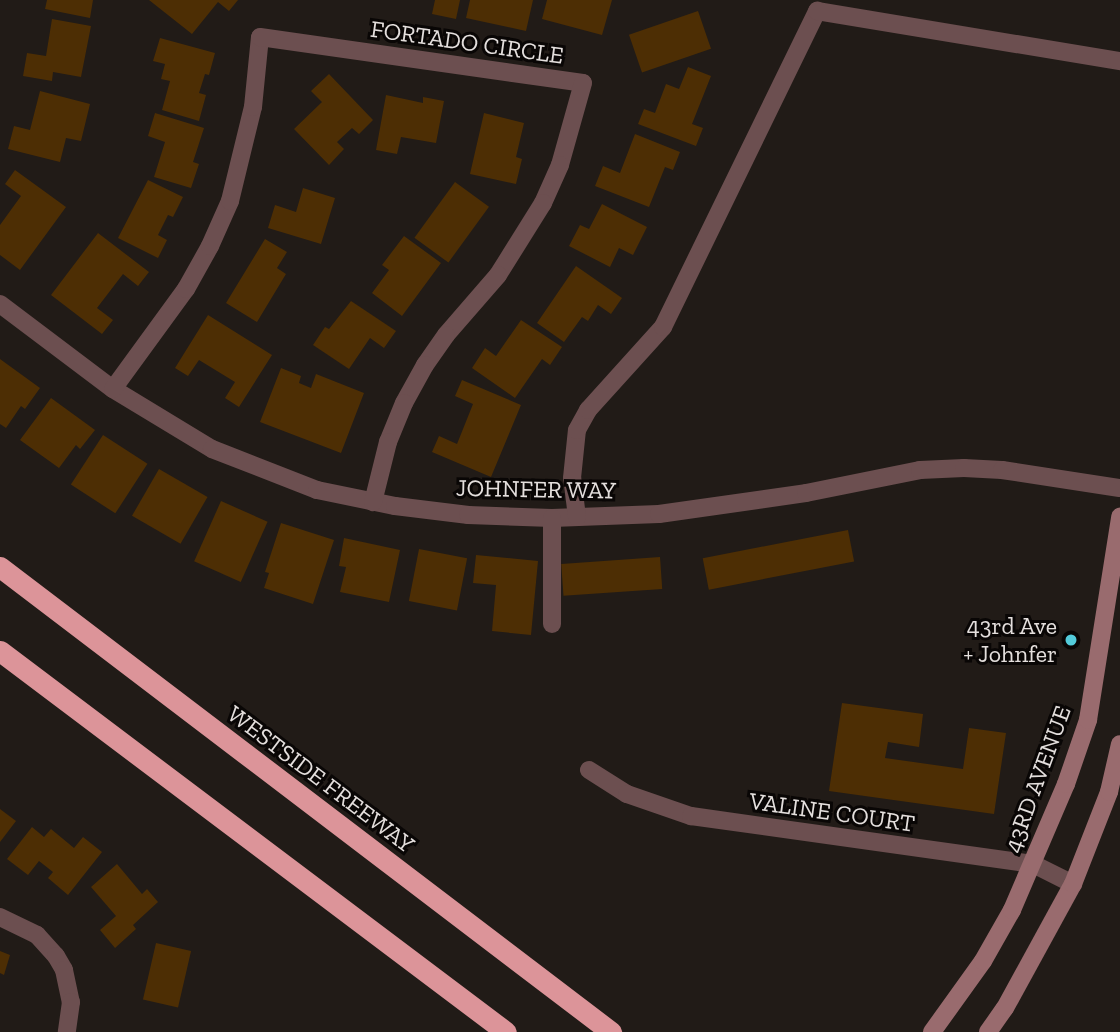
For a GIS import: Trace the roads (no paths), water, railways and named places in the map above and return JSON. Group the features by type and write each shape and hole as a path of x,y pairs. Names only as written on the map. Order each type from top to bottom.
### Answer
{"highway":[{"name":"WESTSIDE FREEWAY","path":"0,567 611,1032"},
{"path":"0,651 506,1032"}],"main road":[{"name":"43RD AVENUE","path":"932,1032 983,961 1012,910 1066,784 1088,720 1120,517"},
{"path":"988,1032 1073,884 1110,792 1120,744"}],"street":[{"path":"577,517 572,478 578,430 587,410 663,327 817,11 1120,61"},
{"name":"FORTADO CIRCLE","path":"113,389 186,289 210,246 230,201 253,107 260,37 583,83 560,165 543,204 498,275 446,335 425,365 404,402 388,442 373,502"},
{"name":"JOHNFER WAY","path":"0,304 113,389 163,422 212,449 317,489 373,502 468,514 577,517 722,507 920,470 1002,470 1120,488"},
{"path":"552,518 552,624"},
{"name":"VALINE COURT","path":"589,770 627,794 691,816 1033,864 1073,884"},
{"path":"0,917 37,935 56,956 70,994 67,1032"}],"place":[{"name":"43rd Ave + Johnfer","path":"1071,640"}]}
